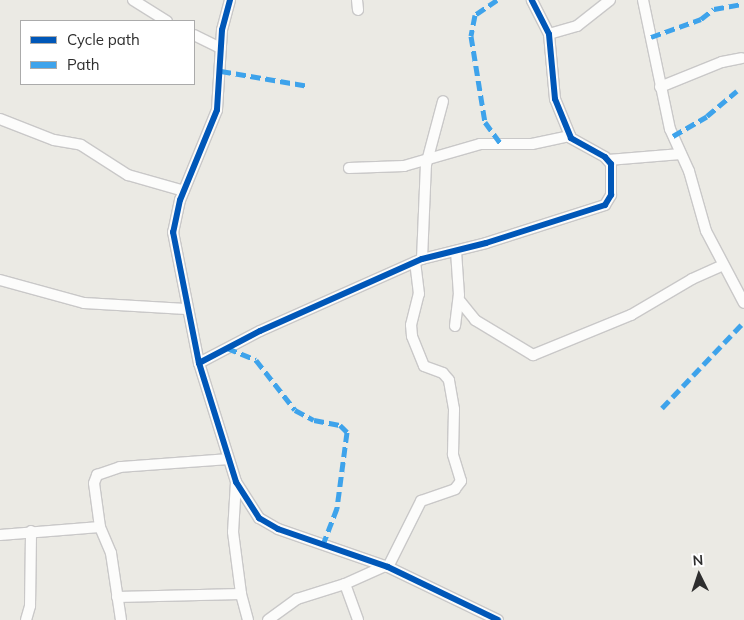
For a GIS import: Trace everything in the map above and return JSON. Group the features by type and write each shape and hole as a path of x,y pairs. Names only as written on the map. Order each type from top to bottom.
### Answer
{"street":[{"path":"133,0 165,20"},
{"path":"230,0 221,48 217,110 184,191 173,232 186,309 199,363 236,482 253,510 266,523 387,566 498,620"},
{"path":"199,363 260,331 419,261 602,207 608,201 612,189 612,169 608,160 570,136 555,99 549,34 532,0"},
{"path":"549,34 577,26 610,0"},
{"path":"643,0 670,129 680,154 690,170 706,231 723,266 743,298"},
{"path":"195,35 221,48"},
{"path":"660,86 728,60 742,58"},
{"path":"268,620 303,596 345,584 387,566 421,501 455,490 461,480 453,454 454,409 449,380 443,373 424,366 412,336 411,325 419,294 419,261 427,159 443,101"},
{"path":"0,119 54,140 81,145 128,175 184,191"},
{"path":"349,168 404,166 485,143 532,144 570,136"},
{"path":"608,160 680,154"},
{"path":"455,326 459,300 456,251"},
{"path":"459,300 475,320 533,355 630,315 692,279 723,266"},
{"path":"0,280 84,303 186,309"},
{"path":"121,620 111,552 100,527 94,483 104,472 120,467 228,459"},
{"path":"236,482 233,532 241,594 248,620"},
{"path":"0,535 30,531 100,527"},
{"path":"26,620 30,606 30,531"},
{"path":"345,584 358,620"},
{"path":"117,597 241,594"}],"marked path":[{"path":"497,0 475,15 471,36 485,122 500,143"},
{"path":"651,37 701,19 714,9 742,4"},
{"path":"221,71 309,86"},
{"path":"673,136 707,116 737,91"},
{"path":"662,408 744,322"},
{"path":"227,348 256,360 295,410 314,420 340,425 347,432 337,508 324,542"}],"cycle path":[{"path":"230,0 222,30 217,110 180,200 173,232 199,363 236,482 259,518 278,529 388,567 498,620"},
{"path":"199,363 260,331 422,259 486,243 605,205 611,195 611,164 605,157 571,138 555,99 549,34 532,0"}]}
